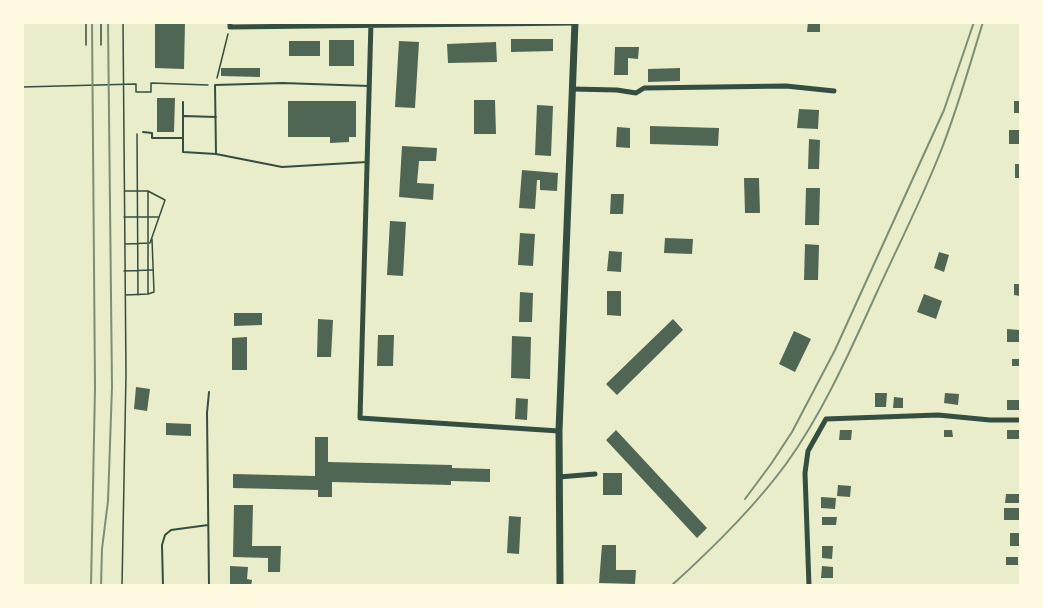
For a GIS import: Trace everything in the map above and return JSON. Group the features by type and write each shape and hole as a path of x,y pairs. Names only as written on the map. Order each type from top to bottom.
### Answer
{"main road":[{"path":"560,585 559,431 575,23"}],"street":[{"path":"230,25 575,23"},
{"path":"371,24 360,418 559,431"},
{"path":"572,88 636,93 644,88 786,86 834,91"},
{"path":"809,585 805,473 807,451 826,419 938,416 1020,420"},
{"path":"559,477 596,474"}],"lane":[{"path":"216,154 215,85 283,83 369,86"},
{"path":"183,102 183,152 216,154 282,166 368,162"},
{"path":"184,116 216,117"},
{"path":"143,132 152,134 152,138 183,138"},
{"path":"209,392 207,413 209,585"},
{"path":"163,585 162,545 165,535 171,530 208,525"}],"path":[{"path":"86,22 86,45"},
{"path":"101,22 101,45"},
{"path":"122,585 126,374 123,22"},
{"path":"22,87 136,84 136,92 151,92 151,83 215,85 230,25"},
{"path":"138,295 136,134 143,132"},
{"path":"124,191 148,191 165,200 150,243 124,244"},
{"path":"148,191 148,294"},
{"path":"124,217 159,217"},
{"path":"125,295 154,292 152,238"},
{"path":"124,271 153,270"}],"building":[{"path":"155,22 185,22 184,69 155,68"},
{"path":"808,22 820,22 820,32 807,32"},
{"path":"511,39 553,39 553,51 511,52"},
{"path":"329,40 354,40 354,66 329,66"},
{"path":"289,41 320,41 320,56 289,56"},
{"path":"399,41 419,42 415,108 395,107"},
{"path":"496,42 497,62 448,63 447,44"},
{"path":"615,47 639,47 638,59 628,58 628,75 614,75"},
{"path":"221,68 260,68 260,77 221,76"},
{"path":"680,68 680,81 648,82 648,69"},
{"path":"157,98 175,98 174,132 157,132"},
{"path":"474,100 495,100 496,134 474,134"},
{"path":"288,101 356,101 356,137 349,137 349,142 330,143 330,137 288,137"},
{"path":"1014,101 1020,101 1020,113 1014,113"},
{"path":"537,105 553,106 551,156 535,155"},
{"path":"799,109 819,110 818,129 797,128"},
{"path":"650,126 719,128 718,146 650,144"},
{"path":"617,127 630,128 630,148 616,147"},
{"path":"1009,130 1020,130 1020,144 1009,144"},
{"path":"809,139 820,140 819,169 808,169"},
{"path":"402,146 437,148 436,161 419,161 417,183 434,184 433,200 399,197"},
{"path":"1015,164 1020,164 1020,178 1015,178"},
{"path":"522,170 558,173 557,191 540,190 540,180 537,180 535,209 519,208"},
{"path":"744,178 759,178 760,213 745,213"},
{"path":"806,188 820,188 819,225 805,225"},
{"path":"611,194 624,194 623,214 610,214"},
{"path":"390,221 406,222 403,276 387,275"},
{"path":"520,233 535,234 533,266 518,265"},
{"path":"665,238 693,239 692,254 664,253"},
{"path":"805,244 819,245 818,280 804,280"},
{"path":"609,251 622,252 621,272 607,271"},
{"path":"939,252 949,255 944,272 934,268"},
{"path":"1014,284 1020,284 1020,296 1014,295"},
{"path":"607,291 621,291 621,316 607,315"},
{"path":"520,292 533,293 532,322 519,322"},
{"path":"924,294 942,301 936,319 917,312"},
{"path":"234,313 262,313 262,325 234,326"},
{"path":"318,319 333,320 331,357 317,357"},
{"path":"673,319 683,330 617,395 606,384"},
{"path":"1007,329 1019,330 1019,342 1007,342"},
{"path":"794,331 811,339 795,372 779,364"},
{"path":"378,335 394,335 393,366 377,366"},
{"path":"512,336 531,337 530,379 511,378"},
{"path":"247,337 247,370 232,370 232,338"},
{"path":"1012,359 1020,359 1020,366 1012,366"},
{"path":"136,387 150,389 147,411 134,409"},
{"path":"875,393 887,393 886,407 875,407"},
{"path":"945,393 959,394 958,405 944,403"},
{"path":"894,397 903,398 903,408 893,408"},
{"path":"516,398 528,399 527,420 515,419"},
{"path":"1007,400 1020,400 1020,410 1007,410"},
{"path":"166,423 191,424 191,436 166,435"},
{"path":"616,430 707,528 697,538 606,440"},
{"path":"840,430 852,430 851,440 839,440"},
{"path":"944,430 952,430 953,437 944,437"},
{"path":"1007,430 1020,430 1020,439 1007,439"},
{"path":"315,437 328,437 328,462 452,465 452,468 490,469 490,482 451,481 451,485 332,482 332,497 318,497 318,490 233,488 233,474 315,476"},
{"path":"603,473 622,473 622,495 603,495"},
{"path":"838,485 851,486 850,497 837,496"},
{"path":"1006,494 1020,494 1020,503 1005,503"},
{"path":"821,497 836,498 835,509 821,508"},
{"path":"234,505 253,505 252,546 281,546 280,572 268,572 268,558 233,557"},
{"path":"1004,508 1019,508 1019,520 1004,520"},
{"path":"509,516 521,517 519,554 507,553"},
{"path":"822,517 837,517 836,525 822,525"},
{"path":"1010,533 1019,533 1019,546 1010,546"},
{"path":"602,545 616,545 616,570 636,570 635,584 599,583"},
{"path":"822,546 833,546 832,559 822,558"},
{"path":"1006,557 1018,557 1018,565 1006,565"},
{"path":"230,566 248,567 247,579 252,580 251,586 230,586"},
{"path":"822,566 833,567 833,578 821,578"}],"railway":[{"path":"91,586 95,388 92,22"},
{"path":"101,586 102,549 108,501 112,387 108,22"},
{"path":"745,499 792,432 835,350 944,110 974,22"},
{"path":"671,586 717,543 760,497 800,444 824,402 935,166 983,22"}]}
